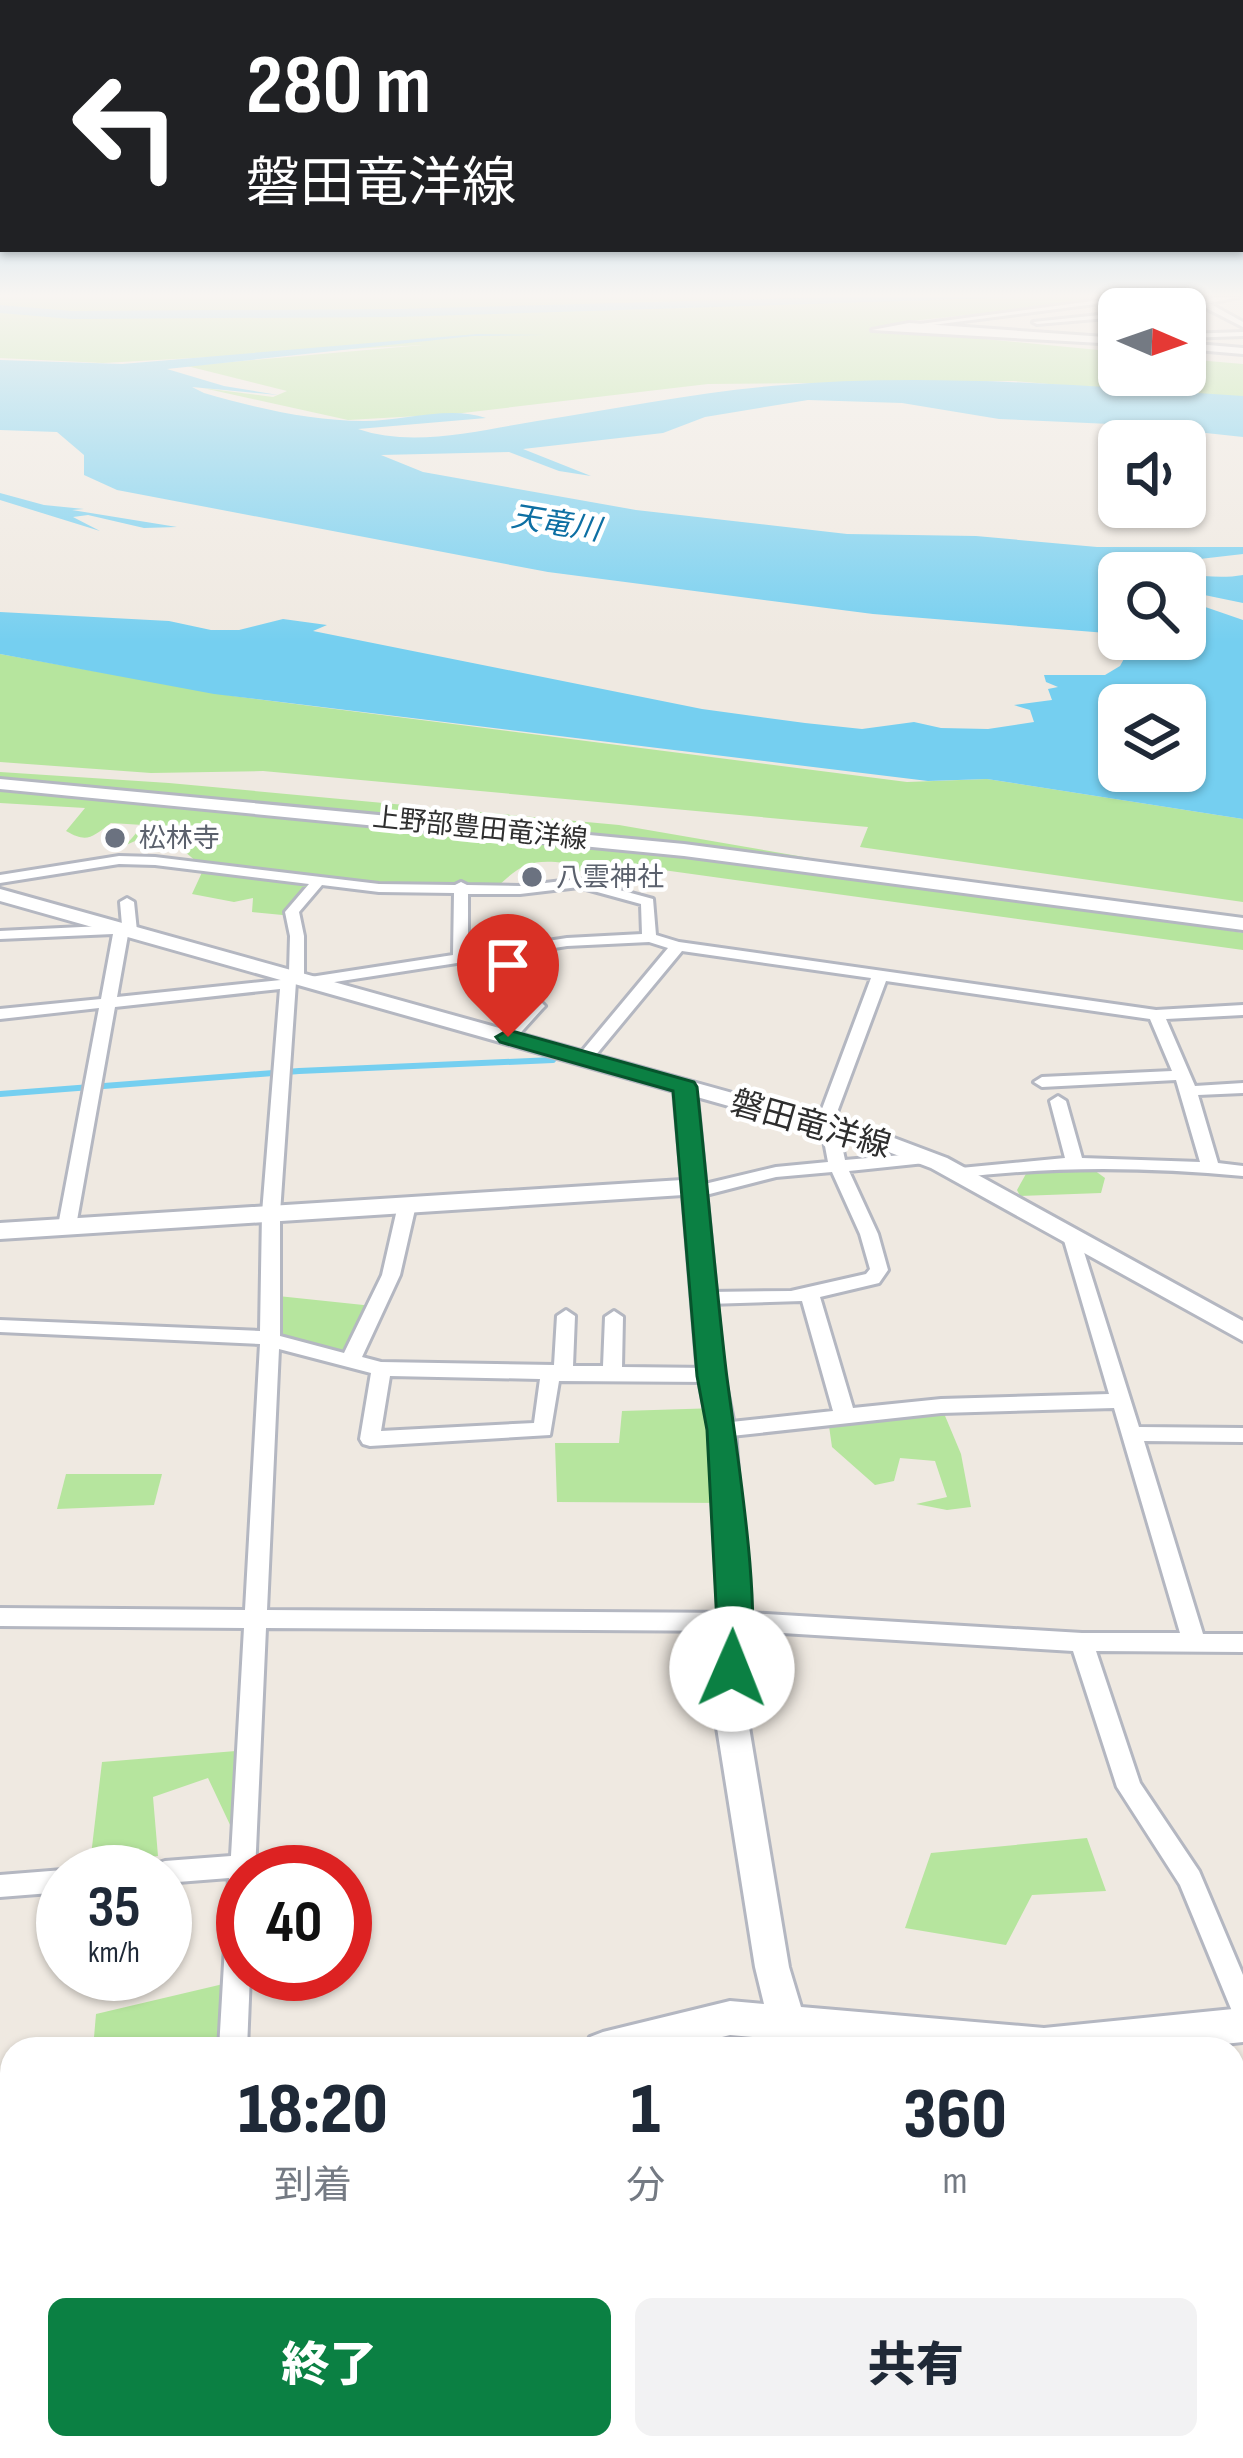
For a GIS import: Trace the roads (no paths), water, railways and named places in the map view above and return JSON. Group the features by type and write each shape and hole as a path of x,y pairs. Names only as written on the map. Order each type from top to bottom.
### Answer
{"main road":[{"name":"上野部豊田竜洋線","path":"0,784 661,847 1243,924"},
{"name":"磐田竜洋線","path":"0,895 827,1126 925,1158 1243,1332"},
{"path":"685,1087 712,1376 722,1430 734,1624 730,1714 772,1967 789,2035"},
{"path":"0,1232 694,1189"},
{"path":"652,2037 730,2018 789,2035 840,2037"},
{"path":"1124,2037 1243,2025"}],"street":[{"path":"0,879 119,860 317,883 526,889 571,884 648,902 649,938"},
{"path":"571,884 573,862"},
{"path":"242,1845 270,1339 271,1213 298,936 292,912 317,883"},
{"path":"460,958 461,886"},
{"path":"526,889 535,905"},
{"path":"67,1226 127,902"},
{"path":"0,935 125,930"},
{"path":"0,1014 567,942 649,938 1156,1015 1243,1010"},
{"path":"584,1059 678,946"},
{"path":"707,1298 809,1293 872,1279 880,1270 877,1249 836,1164 827,1126 880,976"},
{"path":"508,1037 537,1006"},
{"path":"1156,1015 1185,1083 1210,1168"},
{"path":"1042,1082 1243,1088"},
{"path":"1058,1101 1075,1164"},
{"path":"694,1189 836,1164 925,1158"},
{"path":"956,1173 1005,1166 1162,1162 1243,1171"},
{"path":"350,1361 391,1275 407,1205"},
{"path":"1072,1237 1194,1642"},
{"path":"809,1293 845,1417"},
{"path":"381,1369 370,1439 543,1430 566,1316"},
{"path":"612,1376 614,1317"},
{"path":"0,1327 123,1328 270,1339 381,1369 712,1376"},
{"path":"722,1430 941,1406 1120,1401"},
{"path":"1132,1434 1243,1435"},
{"path":"0,1617 734,1624 1082,1642 1243,1642"},
{"path":"1082,1642 1129,1787 1190,1879 1243,2007"},
{"path":"0,1886 36,1883"},
{"path":"234,2037 235,2001"}],"water":[{"name":"天竜川","path":"0,412 282,412 364,421 457,413 486,418 358,429 424,437 596,412 737,412 705,417 663,433 523,449 591,476 559,471 509,452 381,455 423,472 636,510 847,534 976,536 1097,547 1243,547 1243,554 1206,558 1206,552 1098,552 1098,632 873,614 548,572 117,490 84,475 84,455 57,432 0,430"},
{"path":"955,412 1243,412 1243,437 1206,433 1206,420 1098,423 999,419"},
{"path":"0,493 177,527 144,528 88,515 73,517 100,531 0,500"},
{"path":"1243,575 1243,603 1206,595 1206,576"},
{"path":"1206,607 1243,620 1243,819 987,779 928,781 214,694 0,654 0,612 169,621 211,630 239,630 283,619 327,625 313,631 702,709 862,729 914,722 988,729 1034,722 1030,710 1014,705 1052,700 1048,689 1058,687 1046,682 1044,675 1105,675 1123,660 1206,660"}],"waterway":[{"path":"0,1094 299,1071 553,1060"}],"place":[{"name":"松林寺","path":"115,838"},
{"name":"八雲神社","path":"532,877"}]}
